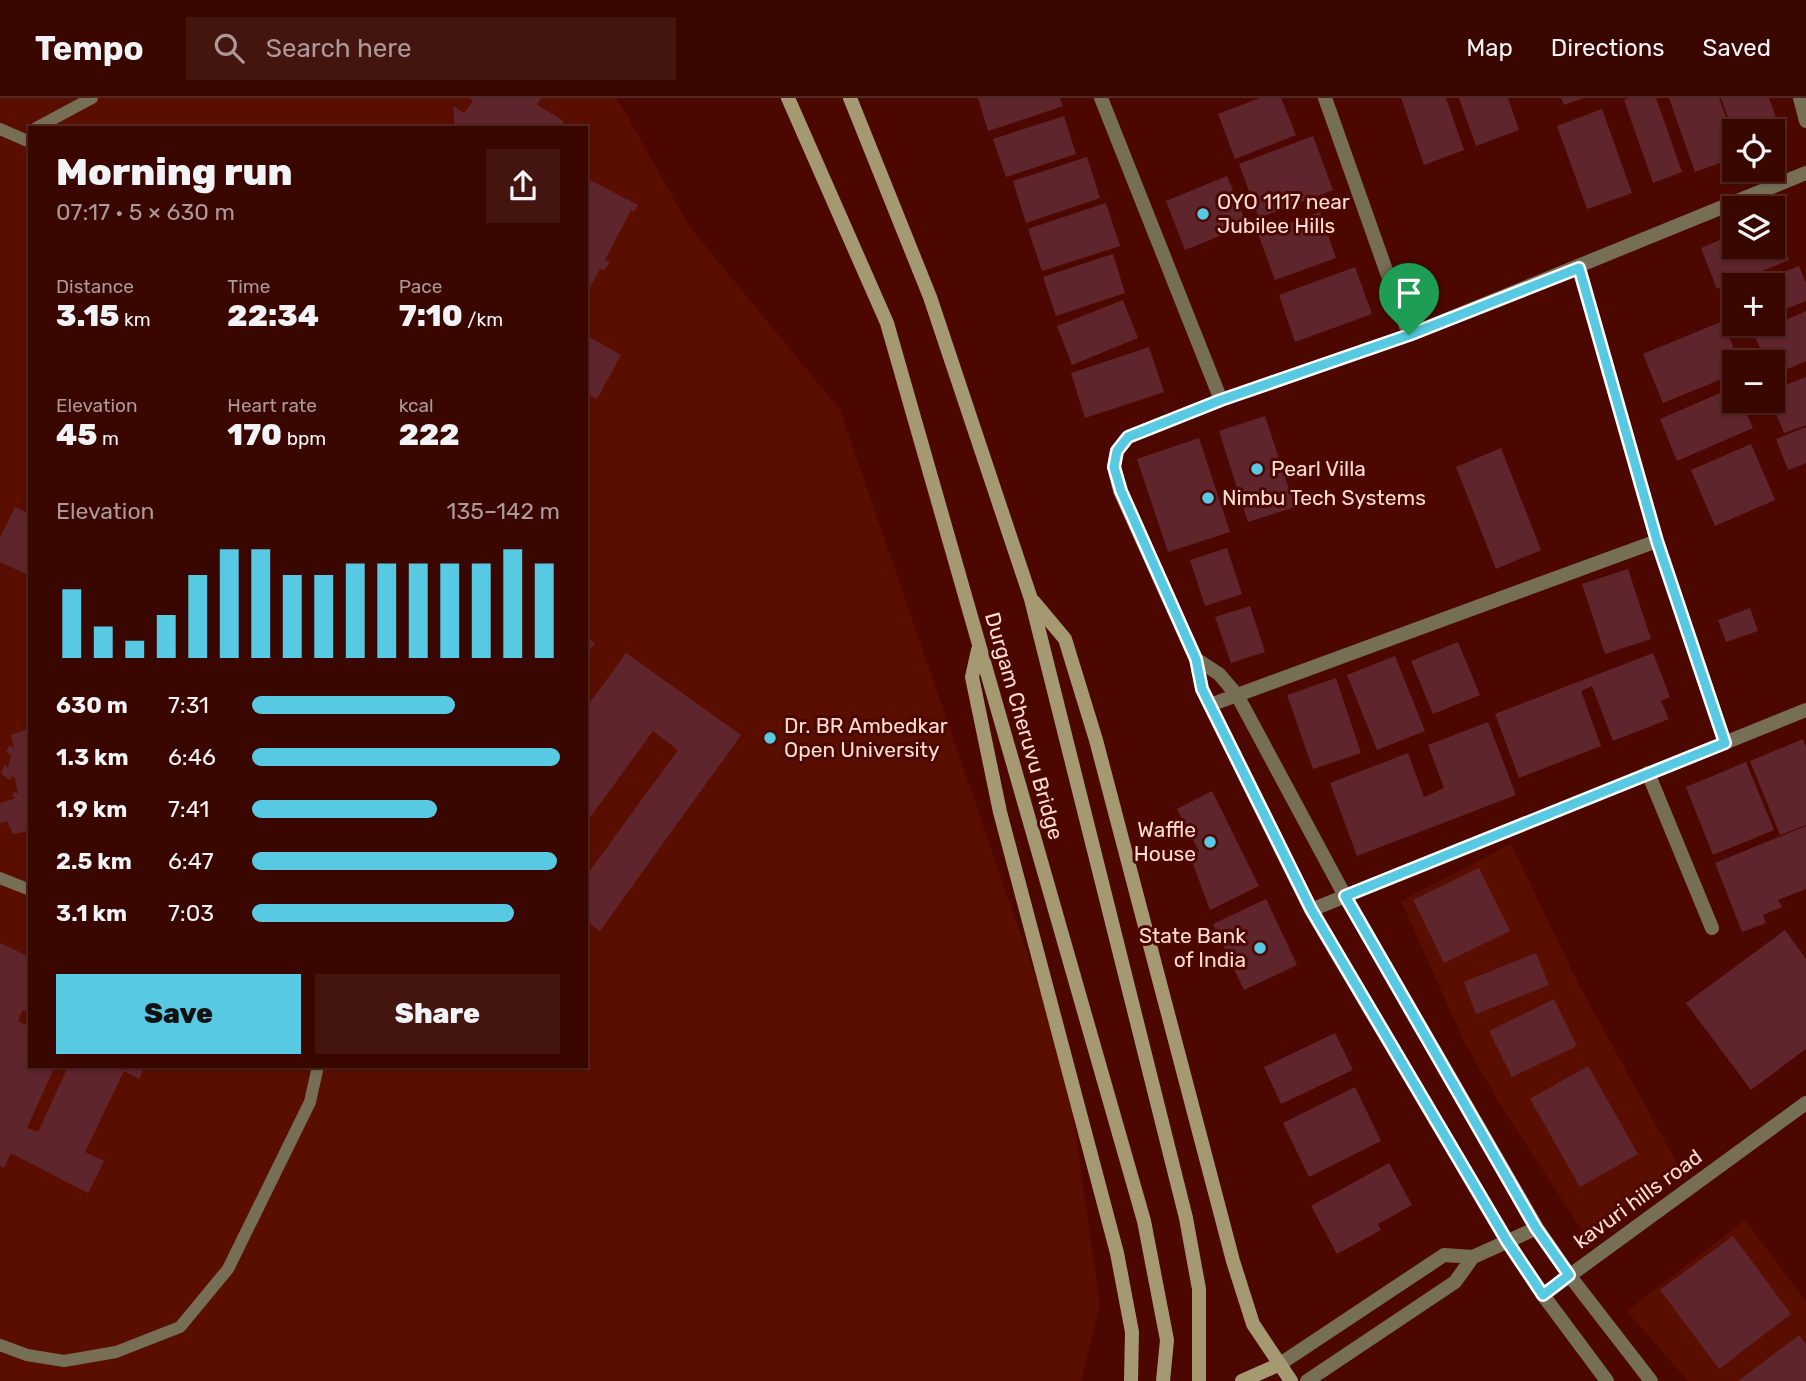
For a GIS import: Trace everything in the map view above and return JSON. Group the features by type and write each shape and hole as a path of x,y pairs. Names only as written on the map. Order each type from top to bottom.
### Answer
{"main road":[{"name":"Durgam Cheruvu Bridge","path":"788,98 887,323 1144,1222 1167,1340 1163,1381"},
{"name":"Durgam Cheruvu Bridge","path":"850,98 930,297 1031,599 1186,1218 1199,1289 1199,1381"},
{"path":"1031,599 1065,639 1099,752 1233,1261 1253,1324 1291,1381"},
{"path":"979,646 972,677 992,771 1117,1253 1132,1332 1131,1381"},
{"path":"1242,1381 1280,1364"}],"street":[{"path":"1101,98 1221,400"},
{"path":"1325,98 1409,335"},
{"path":"1800,98 1806,121"},
{"path":"1607,1381 1507,1241 1311,909 1202,689 1196,659 1121,491 1114,467 1117,451 1128,437 1221,400 1409,335 1579,268 1806,173"},
{"path":"1579,268 1657,541 1725,743"},
{"path":"1210,705 1657,541"},
{"path":"1196,659 1219,674 1237,695 1345,896 1536,1228 1569,1275 1543,1295"},
{"path":"1311,909 1806,710"},
{"path":"1648,774 1712,928"},
{"name":"kavuri hills road","path":"1651,1381 1569,1275 1806,1103"},
{"path":"1307,1381 1455,1282 1473,1257 1536,1228"},
{"path":"1280,1364 1444,1255 1473,1257"}],"lane":[{"path":"40,126 92,98"},
{"path":"0,129 26,137"},
{"path":"0,878 28,889"},
{"path":"0,1345 27,1355 64,1361 116,1352 180,1327 228,1269 310,1102 318,1068"}],"shaded area":[{"name":"Dr. BR Ambedkar Open University","path":"0,98 617,98 689,226 840,410 1066,1066 1100,1305 1081,1381 0,1381"},
{"path":"1511,844 1580,987 1679,1167 1584,1233 1504,1111 1464,1041 1401,901"},
{"path":"1745,1220 1806,1302 1806,1381 1688,1381 1627,1311"}],"building":[{"path":"470,98 541,98 537,105 562,120 565,126 455,126 453,106 464,113 473,101"},
{"path":"978,98 1060,98 1063,106 988,131"},
{"path":"1260,98 1281,98 1296,135 1235,159 1218,114"},
{"path":"1401,98 1446,98 1464,150 1424,165"},
{"path":"1459,98 1508,98 1519,130 1476,146"},
{"path":"1561,98 1584,98 1564,105"},
{"path":"1656,98 1682,172 1653,183 1624,100"},
{"path":"1669,98 1719,98 1727,119 1722,119 1722,162 1695,172"},
{"path":"1721,98 1769,98 1777,119 1729,119"},
{"path":"1602,109 1632,193 1587,209 1557,126"},
{"path":"1064,116 1076,154 1006,177 993,139"},
{"path":"1313,136 1333,190 1259,218 1239,164"},
{"path":"1087,157 1100,198 1026,223 1013,181"},
{"path":"1227,176 1247,225 1185,250 1166,201"},
{"path":"588,179 638,205 634,212 631,210 605,260 610,262 604,271 600,269 588,291"},
{"path":"1106,203 1120,246 1042,271 1028,229"},
{"path":"1320,212 1336,258 1275,280 1258,234"},
{"path":"1722,239 1722,259 1785,259 1785,250 1789,260 1757,273 1722,273 1722,287 1717,289 1701,248"},
{"path":"1113,254 1125,293 1056,316 1043,277"},
{"path":"1799,266 1806,283 1806,301 1785,309 1785,273 1781,273"},
{"path":"1355,267 1372,314 1295,342 1279,295"},
{"path":"1123,300 1138,338 1072,365 1057,326"},
{"path":"1806,311 1806,361 1785,370 1785,350 1761,350 1755,336 1785,336 1785,320"},
{"path":"1722,321 1722,336 1729,336 1734,350 1722,350 1722,379 1663,403 1643,354"},
{"path":"589,337 621,355 597,399 588,395"},
{"path":"1149,347 1164,392 1085,418 1071,373"},
{"path":"1806,377 1806,425 1784,433 1776,413 1785,413 1785,385"},
{"path":"1722,392 1722,413 1746,413 1753,428 1677,461 1660,419"},
{"name":"Pearl Villa","path":"1265,416 1295,507 1248,522 1219,431"},
{"path":"1806,427 1806,463 1788,470 1776,439"},
{"path":"1199,438 1230,532 1168,552 1137,459"},
{"path":"1751,444 1775,500 1715,526 1691,470"},
{"path":"1501,448 1541,550 1496,569 1456,467"},
{"path":"15,507 28,513 26,574 0,562 0,537"},
{"path":"1227,548 1242,594 1205,606 1190,560"},
{"path":"1628,569 1651,639 1605,654 1582,584"},
{"path":"1250,606 1265,652 1231,663 1215,617"},
{"path":"1750,608 1758,631 1726,642 1718,620"},
{"path":"588,638 595,643 588,652"},
{"path":"1458,642 1480,695 1433,714 1411,661"},
{"path":"626,653 741,735 600,931 588,922 588,873 678,750 653,731 588,820 588,705"},
{"path":"1653,653 1670,697 1661,701 1669,719 1613,741 1592,686 1581,691 1601,746 1519,778 1495,714"},
{"path":"1395,656 1425,731 1377,750 1347,675"},
{"path":"1336,678 1361,753 1313,769 1287,695"},
{"path":"1488,722 1516,795 1357,856 1330,783 1408,753 1424,797 1444,788 1428,745"},
{"path":"28,729 28,831 13,834 7,821 0,823 0,803 16,798 12,796 14,791 18,794 15,778 12,776 10,780 1,774 5,765 8,768 11,755 6,752 10,745 14,748 11,735"},
{"path":"1803,739 1806,747 1806,825 1780,835 1750,761"},
{"path":"1746,762 1774,830 1713,855 1686,787"},
{"path":"1212,791 1259,886 1210,910 1190,856 1199,851 1177,809"},
{"path":"1806,826 1806,889 1778,900 1782,907 1763,915 1766,923 1742,932 1715,863"},
{"path":"1479,868 1510,931 1444,963 1413,900"},
{"path":"1266,899 1297,965 1244,990 1213,924"},
{"path":"1785,930 1806,959 1806,1049 1751,1090 1686,1003"},
{"path":"0,943 28,956 28,1012 22,1010 18,1021 28,1026 28,1068 54,1068 27,1128 38,1132 66,1071 59,1068 144,1068 139,1079 124,1071 85,1152 104,1161 88,1193 11,1153 4,1168 0,1166"},
{"path":"1536,953 1549,985 1476,1014 1464,982"},
{"path":"1554,999 1577,1046 1512,1077 1489,1031"},
{"path":"1335,1033 1353,1070 1281,1104 1264,1067"},
{"path":"1588,1066 1638,1154 1580,1187 1530,1099"},
{"path":"1355,1087 1381,1141 1309,1177 1283,1123"},
{"path":"1389,1163 1412,1205 1378,1224 1381,1230 1337,1254 1311,1206"},
{"path":"1733,1236 1791,1314 1719,1369 1660,1290"},
{"path":"1799,1335 1806,1344 1806,1381 1738,1381"}],"place":[{"name":"OYO 1117 near Jubilee Hills","path":"1203,214"},
{"name":"Pearl Villa","path":"1257,469"},
{"name":"Nimbu Tech Systems","path":"1208,498"},
{"name":"Dr. BR Ambedkar Open University","path":"770,738"},
{"name":"Waffle House","path":"1210,842"},
{"name":"State Bank of India","path":"1260,948"}],"route":[{"path":"1579,268 1657,541 1725,743 1345,896 1536,1228 1569,1275 1543,1295 1507,1241 1311,909 1202,689 1196,659 1121,491 1114,467 1117,451 1128,437 1221,400 1409,335 1579,268"}]}
